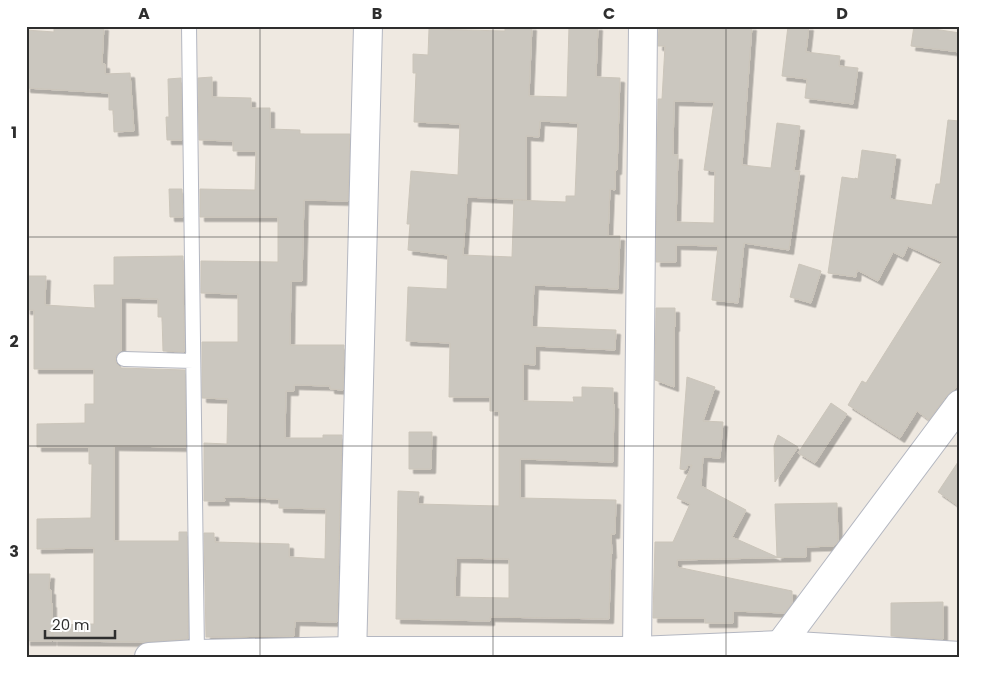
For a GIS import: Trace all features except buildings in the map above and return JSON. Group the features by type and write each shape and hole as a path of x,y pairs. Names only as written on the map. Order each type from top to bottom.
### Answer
{"street":[{"path":"352,654 368,26"},
{"path":"637,651 643,26"},
{"path":"780,646 960,404"},
{"path":"149,657 197,654 637,651 780,646 960,656"}],"lane":[{"path":"189,26 197,654"},
{"path":"124,359 193,361"}]}
